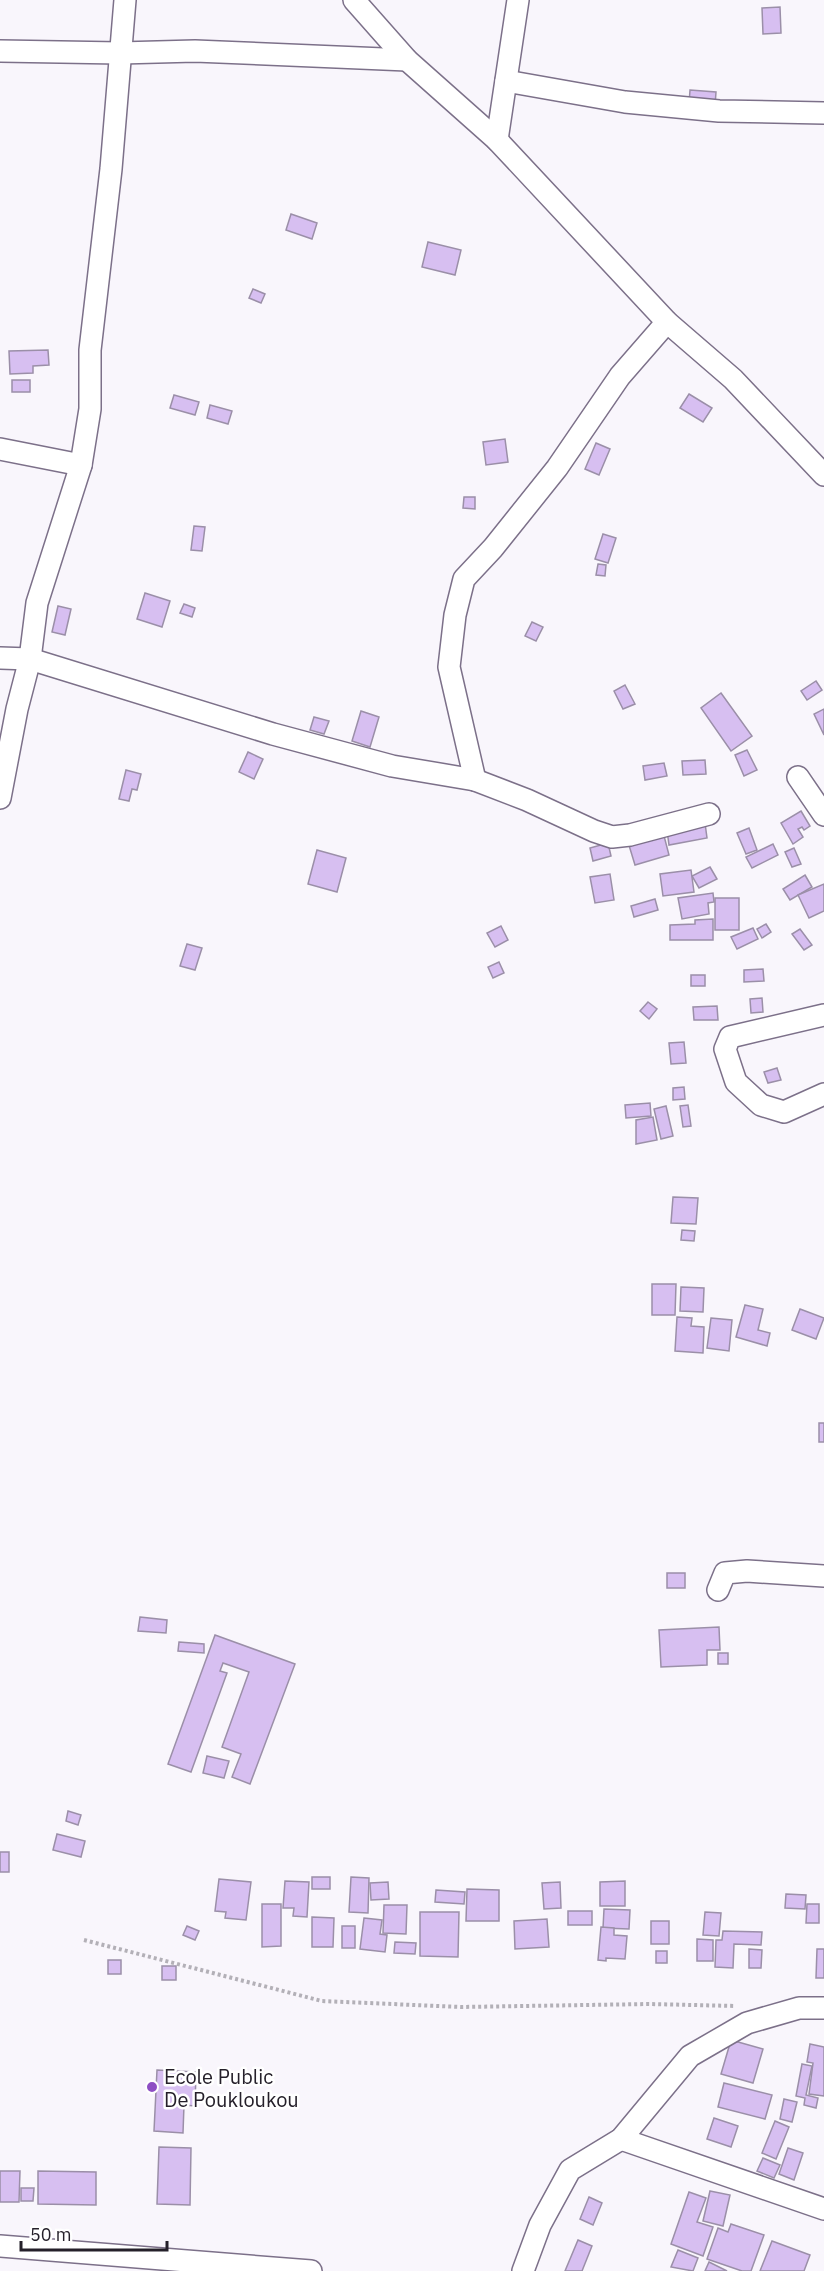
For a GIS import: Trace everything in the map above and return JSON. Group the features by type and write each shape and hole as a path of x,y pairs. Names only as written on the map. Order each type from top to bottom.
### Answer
{"street":[{"path":"0,798 15,719 30,659 37,603 81,465 90,409 90,350 111,169 125,0"},
{"path":"354,0 407,60 497,140 667,322 733,379 824,475"},
{"path":"497,140 518,0"},
{"path":"0,51 120,53 195,51 407,60"},
{"path":"506,81 625,102 719,111 824,113"},
{"path":"476,780 449,667 455,615 464,579 493,548 550,477 620,376 667,322"},
{"path":"0,449 81,465"},
{"path":"0,658 30,659 273,734 392,766 476,780 612,837 630,835 709,814"},
{"path":"798,777 824,815"},
{"path":"824,1016 730,1037 725,1049 736,1082 761,1105 784,1112 824,1094"},
{"path":"718,1590 725,1574 747,1571 824,1576"},
{"path":"523,2271 540,2225 570,2170 621,2139 690,2056 747,2023 800,2008 824,2008"},
{"path":"621,2139 824,2210"},
{"path":"0,2246 311,2271"}],"path":[{"path":"84,1940 322,2001 461,2007 649,2004 742,2007"}],"building":[{"path":"780,7 781,33 763,34 762,8"},
{"path":"690,90 716,92 715,106 689,104"},
{"path":"291,214 317,223 312,239 286,230"},
{"path":"428,242 461,250 455,275 422,267"},
{"path":"253,289 265,294 261,303 249,298"},
{"path":"48,350 49,365 33,366 33,373 10,374 9,351"},
{"path":"12,380 30,380 30,392 12,392"},
{"path":"689,394 712,408 703,422 680,408"},
{"path":"174,395 199,402 195,415 170,408"},
{"path":"210,405 232,411 228,424 207,418"},
{"path":"505,439 508,462 486,465 483,442"},
{"path":"596,443 610,449 599,475 585,469"},
{"path":"464,497 475,497 475,509 463,508"},
{"path":"194,526 205,527 202,551 191,550"},
{"path":"603,534 616,538 608,563 595,559"},
{"path":"598,564 606,565 605,576 596,575"},
{"path":"145,593 170,601 162,627 137,619"},
{"path":"184,604 195,608 192,617 180,613"},
{"path":"58,606 71,609 65,635 52,632"},
{"path":"532,622 543,627 536,641 525,636"},
{"path":"816,681 822,690 807,700 801,691"},
{"path":"625,685 635,704 623,709 614,691"},
{"path":"721,693 752,736 731,751 701,708"},
{"path":"824,709 824,735 814,714"},
{"path":"361,711 379,717 370,747 352,741"},
{"path":"314,717 329,721 324,734 310,730"},
{"path":"747,750 757,770 744,776 735,755"},
{"path":"248,752 263,759 254,779 239,772"},
{"path":"705,760 706,774 683,775 682,761"},
{"path":"664,763 667,776 645,780 643,766"},
{"path":"126,770 141,774 137,790 132,789 129,801 119,799"},
{"path":"801,811 810,826 804,830 802,827 798,829 803,837 793,844 781,823"},
{"path":"705,823 707,838 669,845 667,830"},
{"path":"749,828 757,850 746,854 737,833"},
{"path":"663,832 669,855 635,865 628,842"},
{"path":"608,843 611,856 593,861 590,848"},
{"path":"773,844 778,855 752,868 746,857"},
{"path":"794,848 801,864 792,867 785,852"},
{"path":"317,850 346,858 337,892 308,884"},
{"path":"710,867 717,879 699,888 692,876"},
{"path":"691,870 694,892 663,896 660,874"},
{"path":"610,874 614,900 595,903 590,877"},
{"path":"805,875 812,887 790,900 783,889"},
{"path":"824,884 824,911 809,918 798,895"},
{"path":"713,893 714,902 708,903 709,914 682,919 678,898"},
{"path":"715,898 739,898 739,930 715,930"},
{"path":"655,899 658,910 634,917 631,906"},
{"path":"713,919 713,940 670,940 670,925 695,924 695,920"},
{"path":"766,924 771,932 762,938 757,929"},
{"path":"501,926 508,940 495,947 487,933"},
{"path":"753,928 758,939 737,949 731,937"},
{"path":"800,929 812,945 804,950 792,934"},
{"path":"187,944 202,948 195,970 180,966"},
{"path":"499,962 504,973 493,978 488,967"},
{"path":"763,969 764,981 744,982 744,970"},
{"path":"691,975 705,975 705,986 691,986"},
{"path":"762,998 763,1012 751,1013 750,999"},
{"path":"648,1002 657,1009 649,1019 640,1011"},
{"path":"717,1006 718,1020 694,1020 693,1007"},
{"path":"684,1042 686,1063 671,1064 669,1043"},
{"path":"777,1068 781,1080 768,1083 764,1072"},
{"path":"684,1087 685,1099 673,1100 673,1088"},
{"path":"650,1103 651,1116 626,1118 625,1105"},
{"path":"688,1105 691,1126 683,1127 680,1106"},
{"path":"666,1106 673,1136 661,1139 654,1109"},
{"path":"653,1117 657,1140 636,1144 636,1120"},
{"path":"673,1197 698,1198 696,1224 671,1223"},
{"path":"682,1230 695,1231 694,1241 681,1240"},
{"path":"652,1284 676,1284 675,1315 652,1315"},
{"path":"681,1287 704,1288 703,1312 680,1311"},
{"path":"745,1305 763,1309 758,1330 770,1333 767,1346 736,1337"},
{"path":"800,1309 824,1318 816,1339 792,1330"},
{"path":"677,1317 692,1318 691,1326 704,1327 703,1353 675,1351"},
{"path":"711,1318 732,1320 729,1351 707,1348"},
{"path":"819,1423 824,1423 824,1442 819,1442"},
{"path":"667,1573 685,1573 685,1588 667,1588"},
{"path":"140,1617 167,1620 166,1633 138,1631"},
{"path":"719,1627 720,1650 707,1650 707,1665 661,1667 659,1630"},
{"path":"215,1635 295,1664 250,1784 232,1777 241,1754 222,1747 249,1672 223,1663 220,1671 227,1673 191,1772 168,1764"},
{"path":"179,1642 204,1644 204,1653 178,1651"},
{"path":"718,1653 728,1653 728,1664 718,1664"},
{"path":"207,1756 229,1761 224,1778 203,1773"},
{"path":"68,1811 81,1815 78,1825 66,1821"},
{"path":"57,1834 85,1841 81,1857 53,1850"},
{"path":"0,1852 9,1852 9,1872 0,1872"},
{"path":"312,1877 330,1877 330,1889 312,1889"},
{"path":"351,1877 369,1878 368,1913 349,1912"},
{"path":"219,1879 251,1882 246,1920 225,1918 226,1912 215,1911"},
{"path":"285,1881 309,1882 307,1917 293,1916 294,1908 283,1908"},
{"path":"625,1881 625,1906 600,1906 600,1882"},
{"path":"388,1882 389,1899 371,1900 370,1883"},
{"path":"560,1882 561,1908 544,1909 542,1883"},
{"path":"467,1889 499,1890 499,1921 466,1921"},
{"path":"436,1890 465,1892 464,1904 435,1902"},
{"path":"786,1894 806,1895 805,1909 785,1908"},
{"path":"262,1904 281,1904 281,1946 262,1947"},
{"path":"807,1904 819,1904 819,1923 806,1923"},
{"path":"384,1905 407,1905 406,1934 383,1933"},
{"path":"604,1909 630,1910 629,1929 603,1928"},
{"path":"568,1911 592,1911 592,1925 568,1925"},
{"path":"420,1912 459,1912 458,1957 420,1956"},
{"path":"705,1912 721,1913 719,1936 703,1935"},
{"path":"312,1917 334,1918 333,1947 312,1947"},
{"path":"364,1918 382,1920 380,1934 387,1935 385,1952 360,1949"},
{"path":"547,1919 549,1947 515,1949 514,1921"},
{"path":"651,1921 669,1921 669,1944 651,1944"},
{"path":"187,1926 199,1931 195,1940 183,1935"},
{"path":"342,1926 355,1926 355,1948 342,1948"},
{"path":"601,1927 614,1928 614,1935 627,1936 625,1959 598,1960"},
{"path":"723,1931 762,1932 761,1945 734,1944 733,1968 715,1967 716,1940 722,1940"},
{"path":"697,1939 713,1940 713,1961 697,1961"},
{"path":"395,1942 416,1943 415,1954 394,1953"},
{"path":"749,1949 762,1950 761,1968 749,1968"},
{"path":"817,1949 824,1949 824,1978 816,1978"},
{"path":"656,1951 667,1951 667,1963 656,1963"},
{"path":"108,1960 121,1960 121,1974 108,1974"},
{"path":"162,1966 176,1966 176,1980 162,1980"},
{"path":"731,2040 763,2049 753,2083 721,2074"},
{"path":"810,2044 824,2047 824,2096 809,2094 813,2063 807,2062"},
{"path":"802,2064 812,2066 806,2095 818,2098 816,2108 804,2105 805,2098 796,2096"},
{"path":"157,2070 196,2072 195,2106 184,2105 183,2133 154,2131"},
{"path":"724,2083 772,2095 765,2119 718,2107"},
{"path":"784,2099 797,2102 792,2122 780,2119"},
{"path":"714,2118 738,2126 731,2147 707,2139"},
{"path":"775,2121 789,2127 776,2159 762,2153"},
{"path":"159,2147 191,2148 190,2205 157,2204"},
{"path":"788,2148 803,2153 794,2180 779,2174"},
{"path":"763,2158 780,2165 774,2178 757,2171"},
{"path":"0,2171 20,2171 19,2202 0,2202"},
{"path":"38,2171 96,2172 96,2205 38,2204"},
{"path":"21,2188 34,2188 33,2201 21,2201"},
{"path":"710,2191 730,2195 723,2226 703,2221"},
{"path":"689,2192 706,2198 697,2222 713,2227 703,2256 671,2244"},
{"path":"589,2197 602,2203 593,2225 580,2219"},
{"path":"731,2224 764,2235 751,2271 742,2271 707,2259 718,2228 728,2232"},
{"path":"578,2240 592,2246 582,2271 565,2271"},
{"path":"772,2241 810,2255 804,2271 760,2271"},
{"path":"678,2250 698,2258 693,2271 671,2267"},
{"path":"709,2262 727,2271 705,2271"}],"place":[{"name":"Ecole Public De Poukloukou","path":"152,2087"}]}
